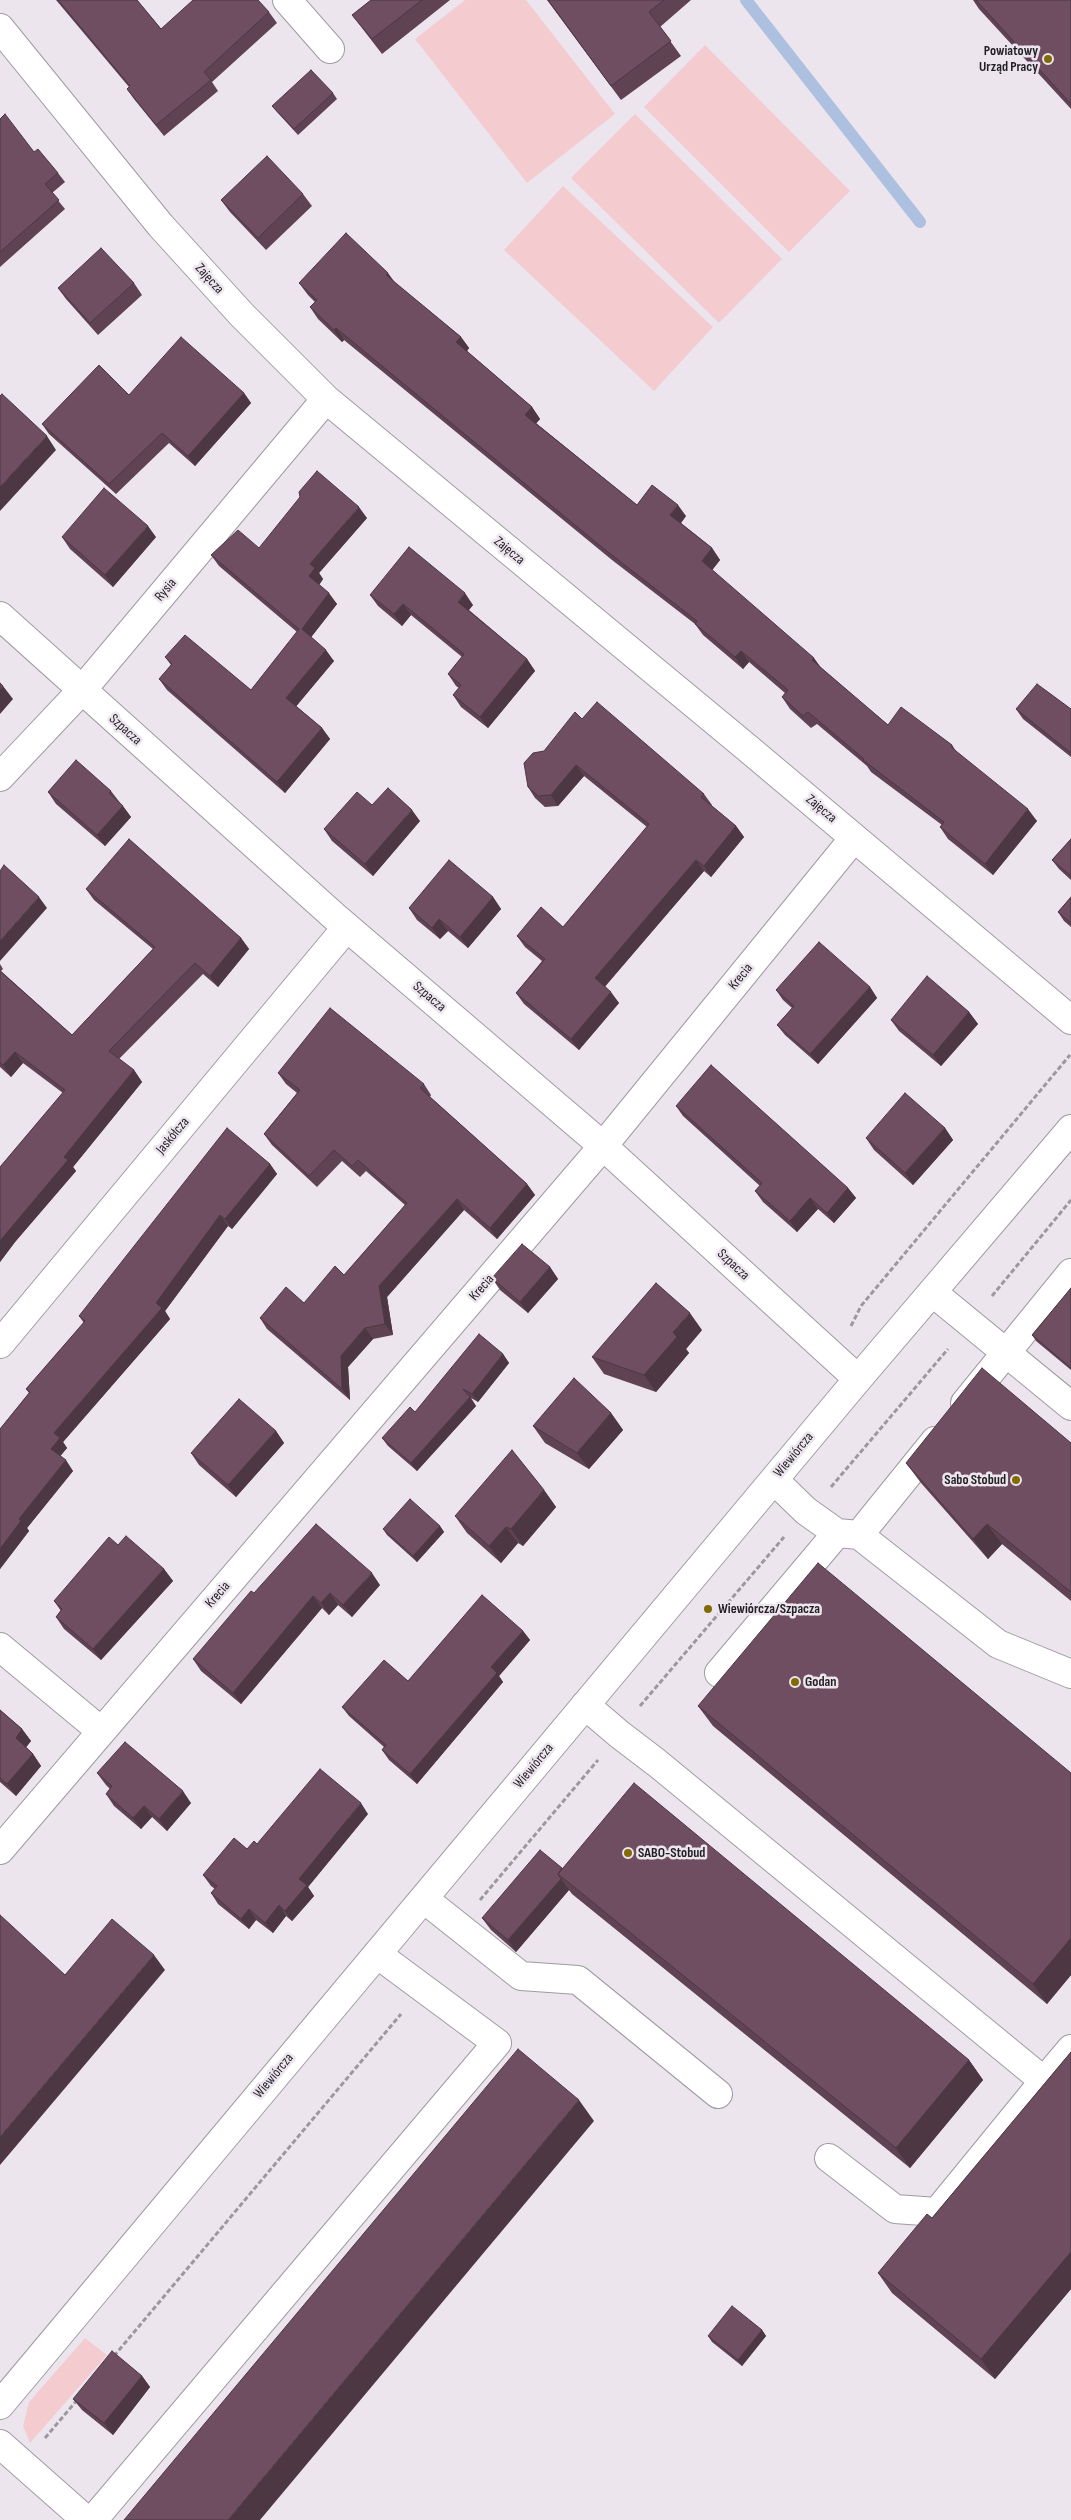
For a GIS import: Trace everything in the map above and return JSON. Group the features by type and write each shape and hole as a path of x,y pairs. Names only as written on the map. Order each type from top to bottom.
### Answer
{"street":[{"path":"287,0 330,49"},
{"name":"Zajęcza","path":"0,28 161,226 242,315 326,399 1071,1020"},
{"name":"Rysia","path":"0,777 82,690 326,399"},
{"name":"Szpacza","path":"0,616 347,927 603,1146 858,1379"},
{"name":"Krecia","path":"0,1850 603,1146 854,838"},
{"name":"Jaskółcza","path":"0,1344 347,927"},
{"name":"Wiewiórcza","path":"0,2405 585,1704 1071,1129"},
{"path":"719,1673 848,1534 1008,1352 1071,1273"},
{"path":"932,1292 1008,1352 1071,1406"},
{"path":"774,1480 806,1511 848,1534 998,1644 1071,1674"},
{"path":"0,1647 102,1731"},
{"path":"585,1704 619,1734 657,1763 1044,2081"},
{"path":"424,1899 521,1976 578,1980 718,2094"},
{"path":"93,2520 497,2043 378,1954"},
{"path":"829,2158 894,2209 937,2212 1071,2049"},
{"path":"0,2444 86,2520"}],"path":[{"path":"830,1354 849,1330 861,1306 1071,1054"},
{"path":"109,2362 423,1988"},
{"path":"24,2464 83,2393"}],"shaded area":[{"path":"465,0 526,0 615,114 527,183 415,39"},
{"path":"705,45 850,191 789,252 644,107"},
{"path":"635,114 782,259 719,323 571,178"},
{"path":"563,186 713,327 654,391 504,250"},
{"path":"85,2338 107,2355 30,2443 23,2426 29,2402"}],"building":[{"path":"58,0 137,0 161,29 193,0 258,0 269,12 204,72 211,80 156,125 127,89 130,86"},
{"path":"371,0 422,0 372,39 352,15"},
{"path":"548,0 664,0 649,12 671,41 611,86"},
{"name":"Powiatowy Urząd Pracy","path":"976,0 1071,0 1071,104"},
{"path":"311,70 333,93 294,129 272,106"},
{"path":"5,114 34,152 38,149 58,173 45,184 59,200 0,252 0,119"},
{"path":"267,156 303,194 258,238 221,200"},
{"path":"346,233 388,273 386,275 461,337 456,342 532,407 525,415 637,505 652,485 678,505 670,515 712,548 702,561 814,658 812,660 888,725 901,707 952,745 951,747 1028,809 985,864 940,827 944,822 863,760 808,712 803,716 782,697 788,690 741,651 735,657 695,624 697,621 604,549 336,328 334,330 310,307 317,300 299,283"},
{"path":"101,248 134,283 90,323 58,288"},
{"path":"181,337 244,393 188,456 162,433 109,484 42,424 99,365 129,395"},
{"path":"2,394 47,436 0,487 0,396"},
{"path":"317,471 359,507 310,564 315,568 309,576 329,593 302,629 326,650 286,698 322,728 277,782 159,679 172,664 165,657 185,635 251,690 299,629 211,555 238,530 259,548 300,497 299,492"},
{"path":"104,488 148,526 105,575 62,537"},
{"path":"409,547 465,593 458,602 527,659 480,717 453,695 461,685 448,674 464,654 403,604 394,614 370,595"},
{"path":"1037,684 1071,709 1071,753 1016,709"},
{"path":"597,702 704,794 701,797 736,826 704,866 696,860 595,978 611,992 571,1039 516,993 545,959 517,936 541,907 563,927 649,824 576,765 551,795 538,796 528,787 524,763 533,753 544,751 575,712 582,719"},
{"path":"76,760 111,791 109,793 123,806 97,835 48,792"},
{"path":"388,788 412,810 365,864 324,829 357,792 372,805"},
{"path":"129,839 241,938 210,976 195,963 109,1051 134,1070 64,1157 68,1160 0,1241 0,1167 65,1090 15,1052 3,1065 0,1063 0,971 72,1035 155,947 86,889"},
{"path":"1071,839 1071,876 1052,860"},
{"path":"449,860 493,897 460,937 439,919 432,928 409,908"},
{"path":"4,865 39,897 0,941 0,871"},
{"path":"1071,897 1071,923 1058,912"},
{"path":"819,942 870,987 810,1054 777,1025 794,1006 776,990"},
{"path":"927,976 969,1012 933,1055 891,1020"},
{"path":"330,1008 424,1084 420,1088 527,1184 490,1228 457,1199 379,1286 385,1324 365,1328 341,1356 342,1389 260,1318 286,1287 304,1303 335,1266 344,1275 407,1203 358,1160 352,1166 334,1150 309,1176 264,1134 300,1090 278,1073"},
{"path":"711,1065 848,1188 827,1213 810,1198 790,1221 755,1191 762,1183 676,1106"},
{"path":"905,1093 945,1128 905,1173 866,1138"},
{"path":"227,1128 270,1164 225,1219 220,1215 156,1303 162,1308 54,1433 60,1438 51,1449 66,1460 19,1519 21,1521 0,1549 0,1429 30,1392 26,1389 85,1321 79,1316"},
{"path":"522,1244 550,1267 520,1302 492,1278"},
{"path":"656,1283 690,1313 673,1332 677,1337 644,1375 592,1357"},
{"path":"1071,1288 1071,1368 1032,1335"},
{"path":"479,1334 503,1354 472,1394 463,1389 470,1397 411,1463 382,1438 410,1407 415,1412"},
{"path":"982,1368 1071,1443 1071,1592 987,1524 973,1539 906,1463"},
{"path":"574,1378 611,1413 577,1453 533,1426"},
{"path":"239,1399 276,1431 228,1485 191,1453"},
{"path":"512,1450 544,1490 511,1529 506,1527 489,1546 455,1516"},
{"path":"410,1499 440,1526 413,1556 383,1529"},
{"path":"316,1524 372,1573 343,1605 330,1593 321,1603 313,1596 233,1693 193,1659 251,1591 254,1593"},
{"path":"126,1536 164,1569 93,1649 56,1617 62,1609 54,1601 109,1537 118,1545"},
{"path":"818,1563 1071,1773 1071,1938 1033,1984 698,1706"},
{"path":"482,1595 523,1631 491,1667 497,1673 410,1774 382,1750 386,1745 342,1707 384,1660 408,1681"},
{"path":"0,1710 22,1729 16,1738 33,1754 7,1784 0,1778"},
{"path":"125,1742 183,1791 159,1819 144,1806 133,1818 106,1794 112,1786 97,1773"},
{"path":"320,1769 361,1803 299,1879 307,1885 285,1911 279,1905 265,1923 249,1909 241,1919 211,1893 217,1886 203,1875 234,1838 247,1849 254,1841 257,1844"},
{"path":"634,1783 969,2060 896,2148 558,1874"},
{"path":"540,1850 562,1868 558,1874 561,1879 508,1940 482,1918"},
{"path":"0,1915 65,1975 112,1919 154,1955 0,2137"},
{"path":"518,2049 579,2100 228,2520 124,2520"},
{"path":"1071,2052 1071,2252 981,2359 878,2273 927,2214 932,2218"},
{"path":"732,2306 762,2330 738,2360 708,2336"},
{"path":"112,2351 142,2376 104,2423 73,2399"}],"waterway":[{"path":"746,0 920,222"}],"place":[{"name":"Powiatowy Urząd Pracy","path":"1048,59"},
{"name":"Sabo Stobud","path":"1016,1480"},
{"name":"Wiewiórcza/Szpacza","path":"708,1609"},
{"name":"Godan","path":"795,1682"},
{"name":"SABO-Stobud","path":"628,1853"}]}
